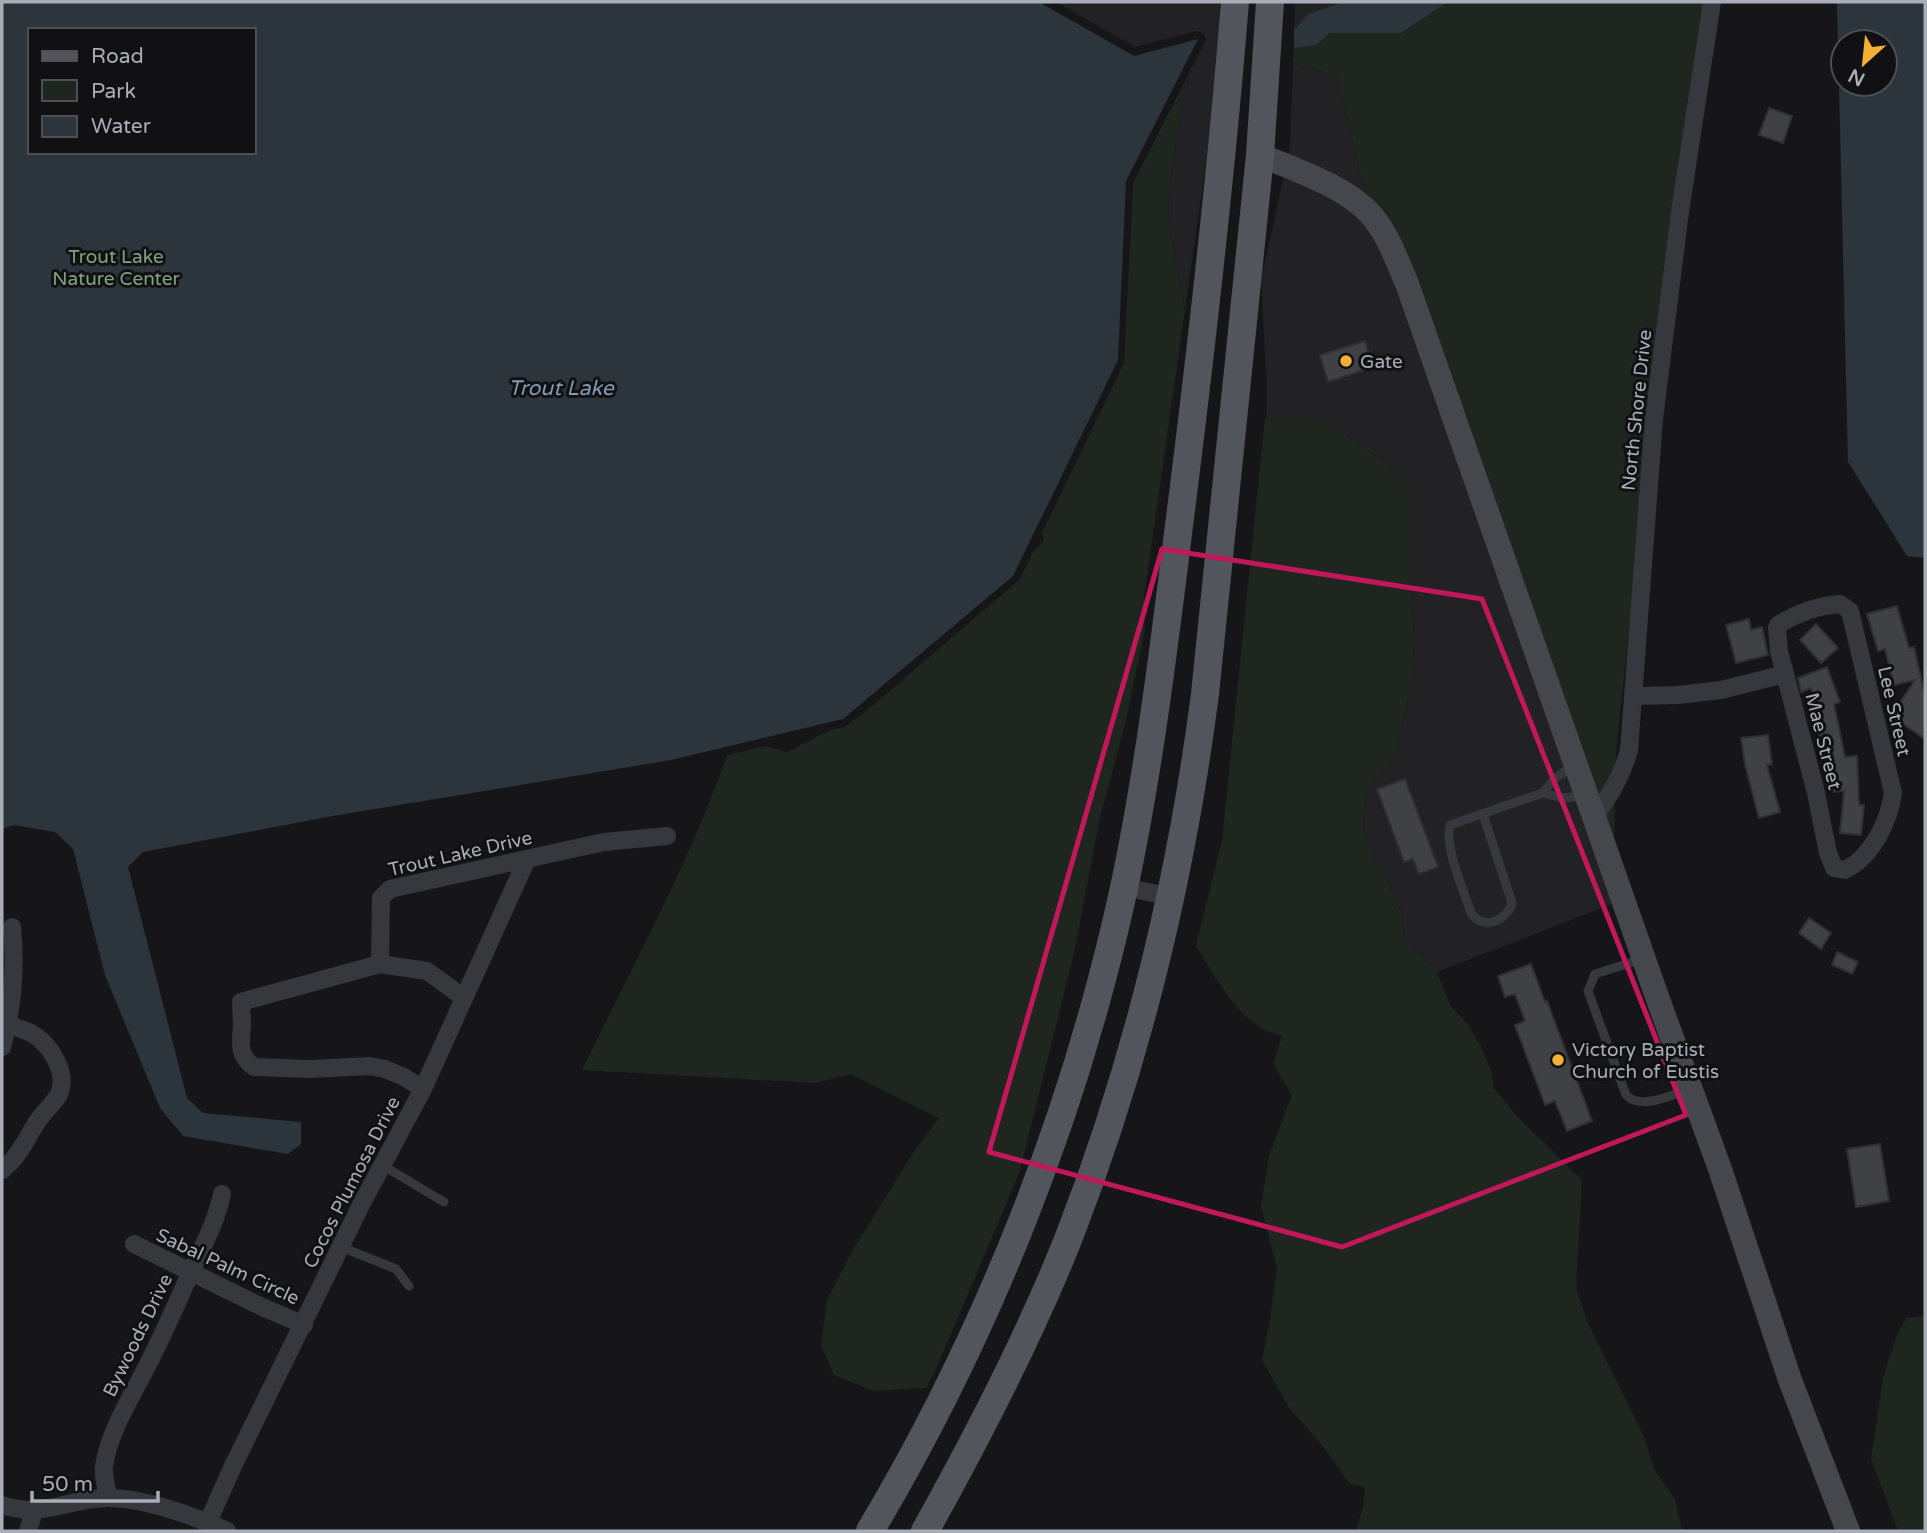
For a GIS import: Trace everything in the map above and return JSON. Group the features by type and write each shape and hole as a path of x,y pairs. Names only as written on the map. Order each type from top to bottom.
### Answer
{"main road":[{"path":"870,1531 956,1371 1023,1216 1054,1135 1104,971 1124,887 1158,684 1203,331 1235,2"},
{"path":"1251,2 1242,115 1249,146 1260,155 1325,183 1363,206 1388,240 1411,298 1720,1169 1790,1380 1848,1531"},
{"path":"925,1531 999,1392 1069,1237 1126,1070 1150,987 1171,897 1196,762 1205,694 1260,155 1270,2"},
{"path":"1203,331 1230,204 1239,181 1260,155"}],"street":[{"name":"North Shore Drive","path":"1591,806 1612,793 1624,769 1629,750 1654,419 1680,212 1712,2"},
{"name":"Lee Street","path":"1778,625 1791,617 1831,605 1840,604 1850,611 1893,793 1886,819 1863,858 1846,870 1834,868"},
{"name":"Mae Street","path":"1778,625 1779,651 1816,793 1828,853 1834,868"},
{"path":"1634,696 1721,690 1785,674"},
{"name":"Trout Lake Drive","path":"380,964 381,898 390,889 604,842 667,836"},
{"name":"Cocos Plumosa Drive","path":"208,1522 341,1247 423,1089 527,859"},
{"path":"1124,887 1171,897"},
{"path":"2,1047 8,1025 12,927"},
{"path":"423,1089 404,1077 369,1066 310,1069 254,1066 247,1062 239,1043 241,1002 380,964 427,971 464,998"},
{"path":"2,1170 21,1151 37,1122 58,1095 61,1085 57,1062 41,1041 30,1032 8,1025"},
{"name":"Bywoods Drive","path":"109,1498 104,1480 104,1466 110,1444 217,1218 222,1194"},
{"name":"Sabal Palm Circle","path":"134,1244 304,1325"},
{"path":"2,1505 19,1511 34,1511 109,1498 141,1503 208,1522 227,1531"},
{"path":"28,1531 34,1511"}],"lane":[{"path":"1483,814 1512,903 1509,913 1502,919 1485,923 1476,920 1471,913 1448,834 1450,825 1543,793 1555,778 1576,764"},
{"path":"1543,793 1591,806"},
{"path":"1644,958 1595,974 1588,991 1626,1095 1631,1101 1643,1103 1691,1089"},
{"path":"382,1165 444,1202"},
{"path":"341,1247 396,1269 409,1286"}],"highlighted area":[{"path":"1162,549 1482,599 1686,1115 1342,1247 989,1152"}],"shaded area":[{"path":"1056,2 1220,2 1219,72 1185,310 1168,221 1169,190 1185,81 1206,40 1205,35 1197,31 1135,47"},
{"path":"1295,2 1343,2 1308,14 1294,30"},
{"path":"1293,63 1337,76 1366,197 1288,156"},
{"path":"1284,175 1321,192 1357,214 1380,246 1615,903 1437,972 1404,941 1402,914 1386,875 1374,861 1363,827 1365,800 1377,775 1395,756 1412,681 1414,639 1411,589 1398,472 1343,432 1266,418 1261,280"}],"green space":[{"path":"1448,2 1704,2 1643,434 1648,450 1616,752 1614,844 1366,197 1337,76 1293,63 1294,48 1316,45 1330,33 1401,33"},
{"path":"1185,81 1169,190 1168,221 1185,310 1144,598 1145,629 1125,724 1099,822 1075,949 1020,1171 937,1367 926,1388 873,1391 834,1375 821,1345 827,1300 851,1253 913,1153 939,1118 851,1074 815,1083 582,1070 678,875 727,755 766,746 787,752 830,730 844,727 1020,579 1033,552 1044,540 1042,533 1124,363 1133,183"},
{"path":"1265,418 1321,421 1343,432 1398,472 1411,494 1414,639 1412,681 1395,756 1377,775 1365,800 1363,827 1374,861 1386,875 1402,915 1404,941 1437,972 1451,1007 1467,1023 1480,1045 1491,1070 1494,1088 1516,1115 1582,1180 1576,1288 1587,1321 1644,1437 1655,1471 1675,1499 1682,1531 1356,1531 1365,1487 1350,1484 1321,1444 1290,1409 1262,1360 1277,1268 1261,1207 1269,1155 1292,1095 1273,1064 1282,1036 1267,1031 1242,1013 1196,946 1222,840"},
{"path":"1925,1316 1925,1531 1898,1531 1871,1459 1883,1378 1896,1337 1906,1318"}],"water":[{"name":"Trout Lake","path":"2,2 1039,2 1134,56 1198,39 1126,181 1118,360 1013,576 843,719 671,760 327,817 143,852 128,867 187,1098 203,1113 301,1122 301,1144 288,1154 183,1136 160,1108 105,975 73,849 55,832 14,825 2,829"},
{"path":"1343,2 1448,2 1401,33 1330,33 1316,45 1294,48 1294,30 1308,14"},
{"path":"1837,2 1925,2 1925,558 1907,556 1848,462 1839,98 1899,98 1899,28 1838,28"}],"building":[{"path":"1769,108 1792,116 1783,143 1759,135"},
{"name":"Gate","path":"1365,341 1373,367 1328,382 1320,355"},
{"path":"1897,606 1909,648 1914,647 1925,696 1925,739 1891,716 1915,680 1894,685 1885,649 1878,651 1867,614"},
{"path":"1749,619 1751,630 1762,627 1768,655 1736,663 1726,625"},
{"path":"1816,624 1838,648 1821,663 1800,640"},
{"path":"1827,667 1840,702 1834,704 1845,757 1857,756 1859,805 1864,805 1861,835 1840,833 1844,791 1832,792 1829,748 1822,749 1817,722 1823,721 1811,688 1801,692 1798,678"},
{"path":"1768,735 1772,764 1767,765 1780,812 1759,818 1741,738"},
{"path":"1405,779 1438,867 1419,874 1413,859 1404,862 1377,789"},
{"path":"1809,918 1831,933 1821,949 1799,933"},
{"path":"1837,952 1858,962 1852,974 1832,965"},
{"path":"1531,964 1592,1121 1567,1131 1555,1101 1545,1105 1515,1025 1525,1021 1515,994 1505,997 1498,976"},
{"path":"1880,1144 1889,1201 1856,1207 1847,1149"}],"place":[{"name":"Gate","path":"1346,361"},
{"name":"Victory Baptist Church of Eustis","path":"1558,1060"}],"park label":[{"name":"Trout Lake Nature Center","path":"116,267"}]}
